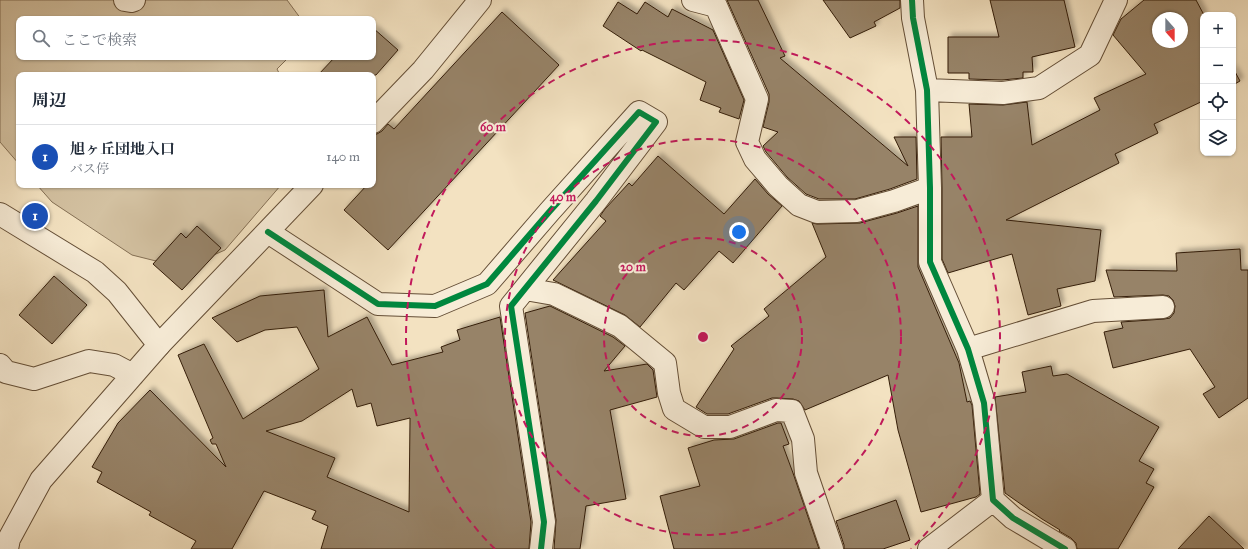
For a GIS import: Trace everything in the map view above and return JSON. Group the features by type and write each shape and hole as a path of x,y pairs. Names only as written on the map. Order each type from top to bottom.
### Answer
{"street":[{"path":"124,0 134,0"},
{"path":"376,119 423,70 480,0"},
{"path":"693,0 716,6 757,99 747,142 755,159 778,186 799,206 817,212 857,212 930,188"},
{"path":"912,0 913,18 927,90 930,188 930,262 968,349 984,403 993,500 1012,518 1065,549"},
{"path":"927,90 1003,93 1039,88 1090,55 1116,0"},
{"path":"268,232 378,304 435,306 487,284 639,112 656,122 596,201 511,306 544,522 541,549"},
{"path":"6,549 9,539 41,480 159,345 309,188"},
{"path":"0,214 95,272 117,292 159,345"},
{"path":"525,289 554,294 620,326 665,363 669,393 674,409 704,427 730,427 776,410 792,411 803,439 806,473 832,549"},
{"path":"968,349 1093,311 1163,307"},
{"path":"0,366 6,372 34,379 89,361 114,365 133,375"},
{"path":"929,549 993,500"}],"shaded area":[{"path":"0,0 287,0 299,16 16,16 16,60 286,60 277,69 278,72 16,72 16,161 0,142"},
{"path":"40,188 278,188 225,250 184,268 132,255 52,202"}],"building":[{"path":"727,0 758,0 785,56 780,58 908,166 894,137 916,137 917,179 890,189 855,199 819,199 806,194 787,177 766,152 763,146 778,132 763,127 769,102 769,94"},
{"path":"823,0 900,0 900,8 874,22 876,26 850,38"},
{"path":"990,0 1064,0 1075,47 1032,57 1033,72 1023,72 1023,78 1002,80 969,79 969,73 948,73 948,37 999,37"},
{"path":"1144,0 1196,0 1202,12 1200,12 1200,102 1154,124 1158,133 1115,154 1119,163 1006,220 1101,230 1095,281 1057,289 1061,306 1028,315 1012,254 948,273 942,259 941,137 972,137 969,104 1003,105 1027,102 1032,145 1100,110 1094,98 1146,74 1113,35 1121,19"},
{"path":"618,2 637,14 645,2 668,17 672,9 713,30 744,100 739,119 719,112 721,108 700,100 706,82 642,50 641,51 603,26"},
{"path":"502,12 559,65 388,250 344,210 364,188 376,188 376,134 382,131 388,124 394,129"},
{"path":"376,31 398,50 376,75 376,72 321,72 332,60 376,60"},
{"path":"1236,74 1240,81 1236,83"},
{"path":"658,156 724,214 755,179 768,194 782,206 733,263 719,251 684,290 676,283 640,327 625,315 553,280 606,221 600,216 605,209 629,183 632,186"},
{"path":"918,206 918,267 959,363 967,402 970,401 972,405 980,494 976,497 921,512 898,430 888,375 805,410 799,401 777,398 772,398 728,414 707,414 696,407 734,349 731,346 769,316 764,309 826,257 812,223 860,223"},
{"path":"197,226 221,248 182,290 153,264 181,233 186,238"},
{"path":"1240,249 1241,270 1248,270 1248,398 1219,418 1203,394 1215,387 1190,349 1113,368 1104,332 1123,328 1121,322 1170,318 1174,313 1175,306 1173,300 1169,296 1163,295 1114,297 1106,270 1177,271 1176,253"},
{"path":"54,276 87,305 52,344 19,315"},
{"path":"324,290 328,337 367,317 392,365 443,352 441,347 460,340 457,330 500,317 531,522 529,549 321,549 328,526 312,519 316,511 264,491 232,549 191,549 196,541 149,515 151,512 97,482 102,472 92,467 118,423 150,390 226,467 216,444 212,444 210,440 213,438 178,355 204,344 243,419 319,369 297,327 265,330 237,342 212,318 260,296","holes":["352,389 357,407 371,403 377,426 410,418 409,512 327,477 335,458 266,431 302,421"]},
{"path":"550,306 613,337 625,346 604,371 647,364 653,370 657,397 610,410 626,499 586,506 580,549 554,549 556,520 525,313"},
{"path":"1051,366 1053,376 1067,374 1159,427 1139,461 1154,469 1146,483 1154,487 1118,549 1077,549 1076,543 1071,538 1005,493 995,397 1026,392 1022,372"},
{"path":"781,423 789,444 783,446 819,549 674,549 660,496 700,486 688,448 714,440 734,439"},
{"path":"896,500 910,540 883,549 844,549 836,521"},
{"path":"1209,516 1244,549 1178,549"}],"cycle path":[{"path":"912,0 913,18 927,90 930,188 930,262 968,349 984,403 993,500 1013,518 1065,549"},
{"path":"268,232 378,304 435,306 487,284 639,112 656,122 596,201 511,306 544,522 541,549"}],"place":[{"name":"旭ヶ丘団地入口","path":"35,216"}]}
